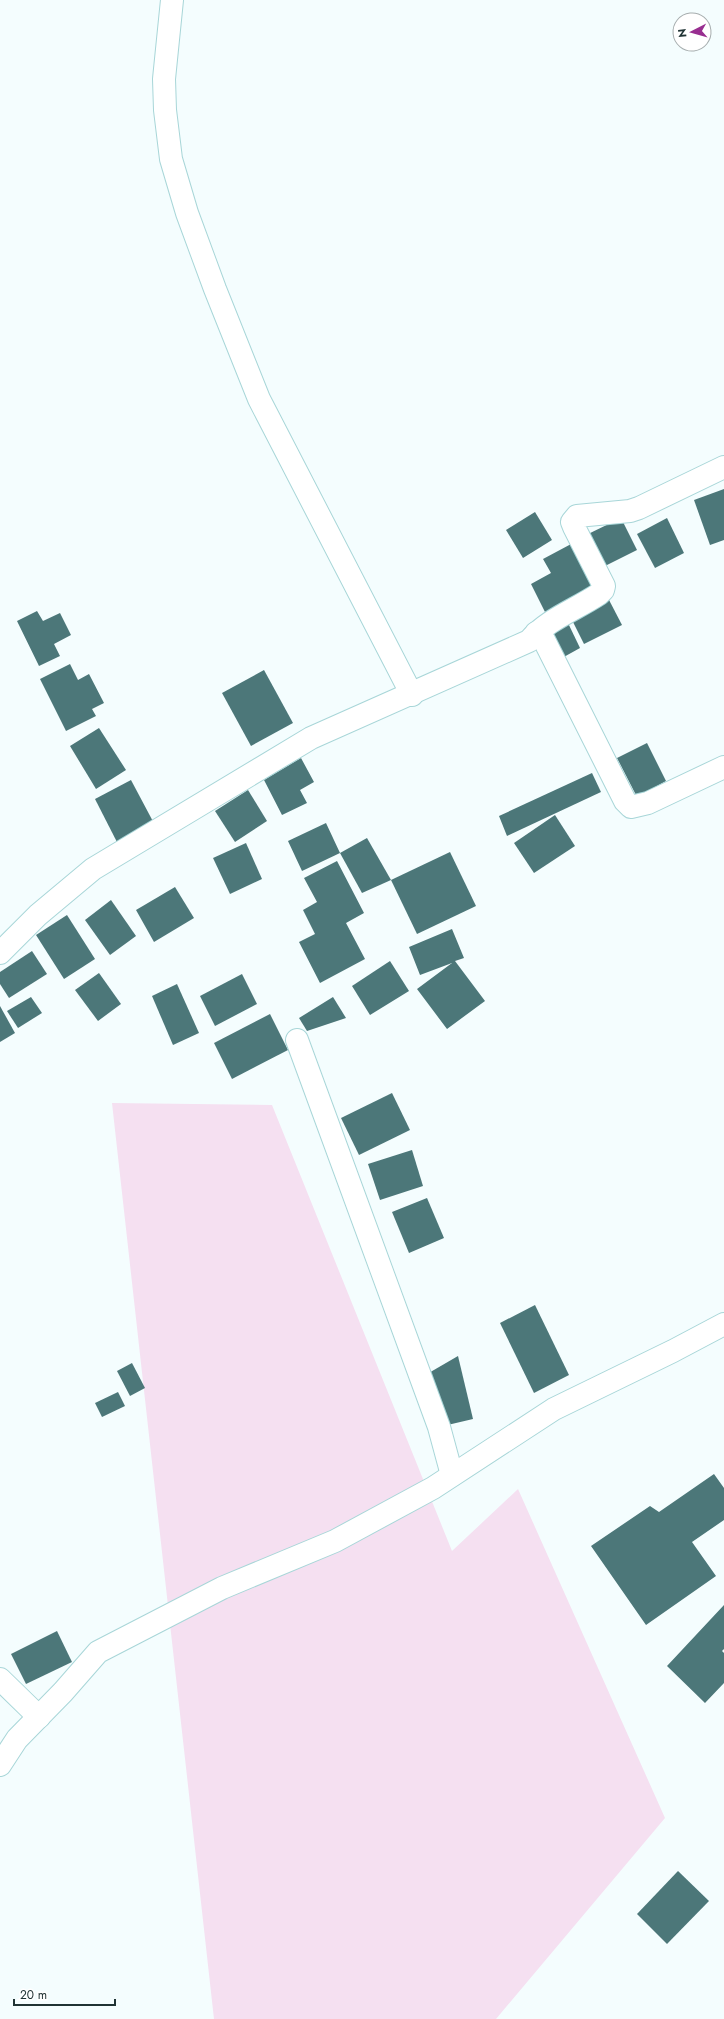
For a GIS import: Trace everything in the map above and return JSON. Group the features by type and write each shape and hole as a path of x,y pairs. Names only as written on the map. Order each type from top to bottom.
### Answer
{"street":[{"path":"172,0 164,78 165,110 171,158 187,213 259,400 412,695"},
{"path":"0,953 38,915 93,869 311,738 412,695 529,641 552,620 592,599 603,590 602,581 574,527 573,519 577,516 630,511 724,467"},
{"path":"536,633 544,640 625,801 631,807 648,803 724,767"},
{"path":"297,1040 439,1427 452,1475"},
{"path":"0,1765 17,1739 98,1652 222,1588 335,1541 433,1488 554,1409 673,1351 724,1324"},
{"path":"0,1679 39,1716"}],"shaded area":[{"path":"112,1103 272,1105 452,1551 518,1489 665,1818 496,2019 214,2019"}],"building":[{"path":"724,489 724,540 710,545 694,500"},
{"path":"535,512 552,540 523,558 506,530"},
{"path":"621,518 637,550 601,568 584,536"},
{"path":"667,518 684,553 655,568 637,534"},
{"path":"573,543 594,587 545,612 531,584 551,573 543,559"},
{"path":"608,598 622,625 584,644 571,618"},
{"path":"37,611 43,621 60,613 71,635 54,644 60,656 39,666 17,621"},
{"path":"568,623 580,648 562,658 548,632"},
{"path":"70,664 78,680 89,674 104,703 92,709 96,716 66,731 40,679"},
{"path":"264,670 293,723 251,746 222,693"},
{"path":"99,728 126,770 96,789 70,746"},
{"path":"647,743 666,781 637,797 617,758"},
{"path":"301,758 314,782 300,790 307,803 282,815 264,780"},
{"path":"592,773 601,792 507,836 499,816"},
{"path":"131,780 157,829 120,848 95,799"},
{"path":"248,790 267,821 235,842 215,811"},
{"path":"555,815 575,846 534,873 514,843"},
{"path":"326,823 340,853 302,871 288,841"},
{"path":"367,838 391,880 362,893 340,853"},
{"path":"246,843 262,879 230,894 213,858"},
{"path":"450,852 476,906 417,934 391,880"},
{"path":"337,861 364,913 346,923 365,959 320,983 299,942 315,934 303,910 317,902 304,878"},
{"path":"175,887 194,918 154,942 136,910"},
{"path":"111,900 136,936 110,955 85,920"},
{"path":"67,915 95,959 64,979 36,935"},
{"path":"452,929 464,958 455,961 485,1001 447,1029 417,989 452,963 420,975 409,947"},
{"path":"32,951 47,974 9,998 0,984 0,972"},
{"path":"390,961 409,991 370,1015 352,986"},
{"path":"99,973 121,1004 98,1021 75,990"},
{"path":"242,974 257,1004 215,1026 200,996"},
{"path":"177,984 199,1033 173,1045 152,996"},
{"path":"31,997 42,1013 18,1028 7,1011"},
{"path":"333,997 346,1018 307,1031 299,1018"},
{"path":"0,1006 15,1033 0,1042"},
{"path":"270,1014 288,1050 232,1079 214,1043"},
{"path":"392,1093 410,1130 359,1155 341,1118"},
{"path":"412,1150 423,1186 380,1200 368,1164"},
{"path":"427,1198 444,1238 409,1253 392,1212"},
{"path":"535,1305 569,1375 534,1393 500,1323"},
{"path":"458,1356 473,1419 439,1427 427,1374"},
{"path":"132,1363 145,1388 130,1396 117,1371"},
{"path":"118,1392 125,1406 102,1417 95,1403"},
{"path":"714,1474 724,1488 724,1520 692,1542 716,1576 646,1625 591,1546 650,1506 659,1512"},
{"path":"724,1605 724,1649 722,1651 724,1653 724,1683 705,1703 667,1666"},
{"path":"57,1631 72,1662 26,1684 11,1654"},
{"path":"678,1871 709,1901 667,1944 637,1914"}]}
